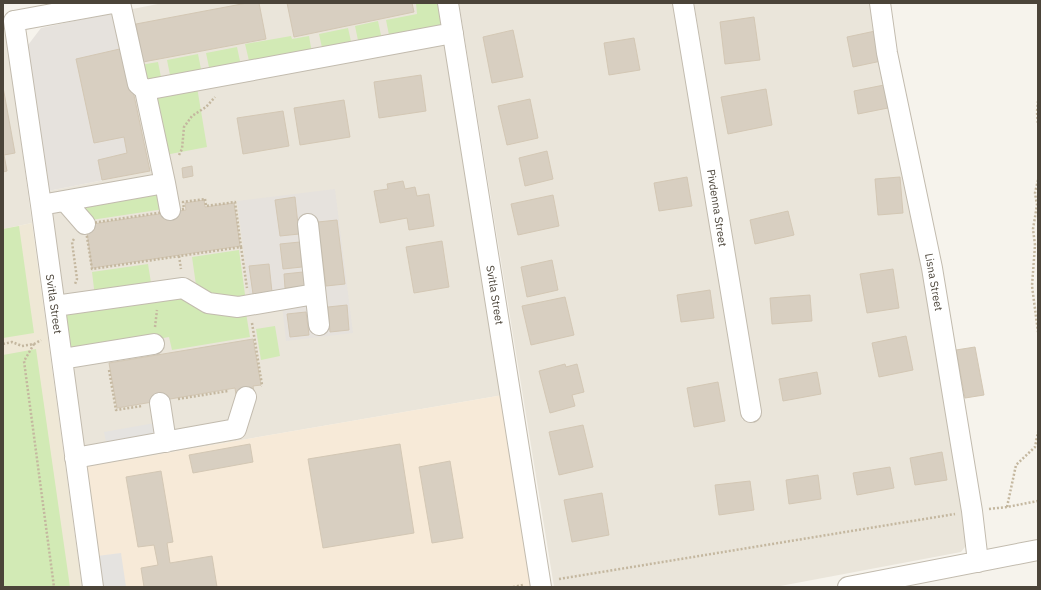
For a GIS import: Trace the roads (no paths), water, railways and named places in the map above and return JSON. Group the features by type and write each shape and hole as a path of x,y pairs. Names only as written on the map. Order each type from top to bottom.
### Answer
{"street":[{"path":"9,17 113,3"},
{"path":"120,3 138,84 145,90 170,210"},
{"name":"Svitla Street","path":"448,3 541,584"},
{"name":"Pivdenna Street","path":"683,3 751,412"},
{"name":"Lisna Street","path":"880,3 888,53 932,268 972,511 978,562"},
{"name":"Svitla Street","path":"9,17 41,205 62,305 57,328 93,587"},
{"path":"145,90 453,33"},
{"path":"41,205 164,180"},
{"path":"65,201 81,230"},
{"path":"308,224 319,325"},
{"path":"62,305 159,290 183,288 208,303 238,307 315,294"},
{"path":"62,358 154,344"},
{"path":"75,458 236,429 246,397"},
{"path":"160,403 166,442"},
{"path":"848,587 1038,550"}]}
